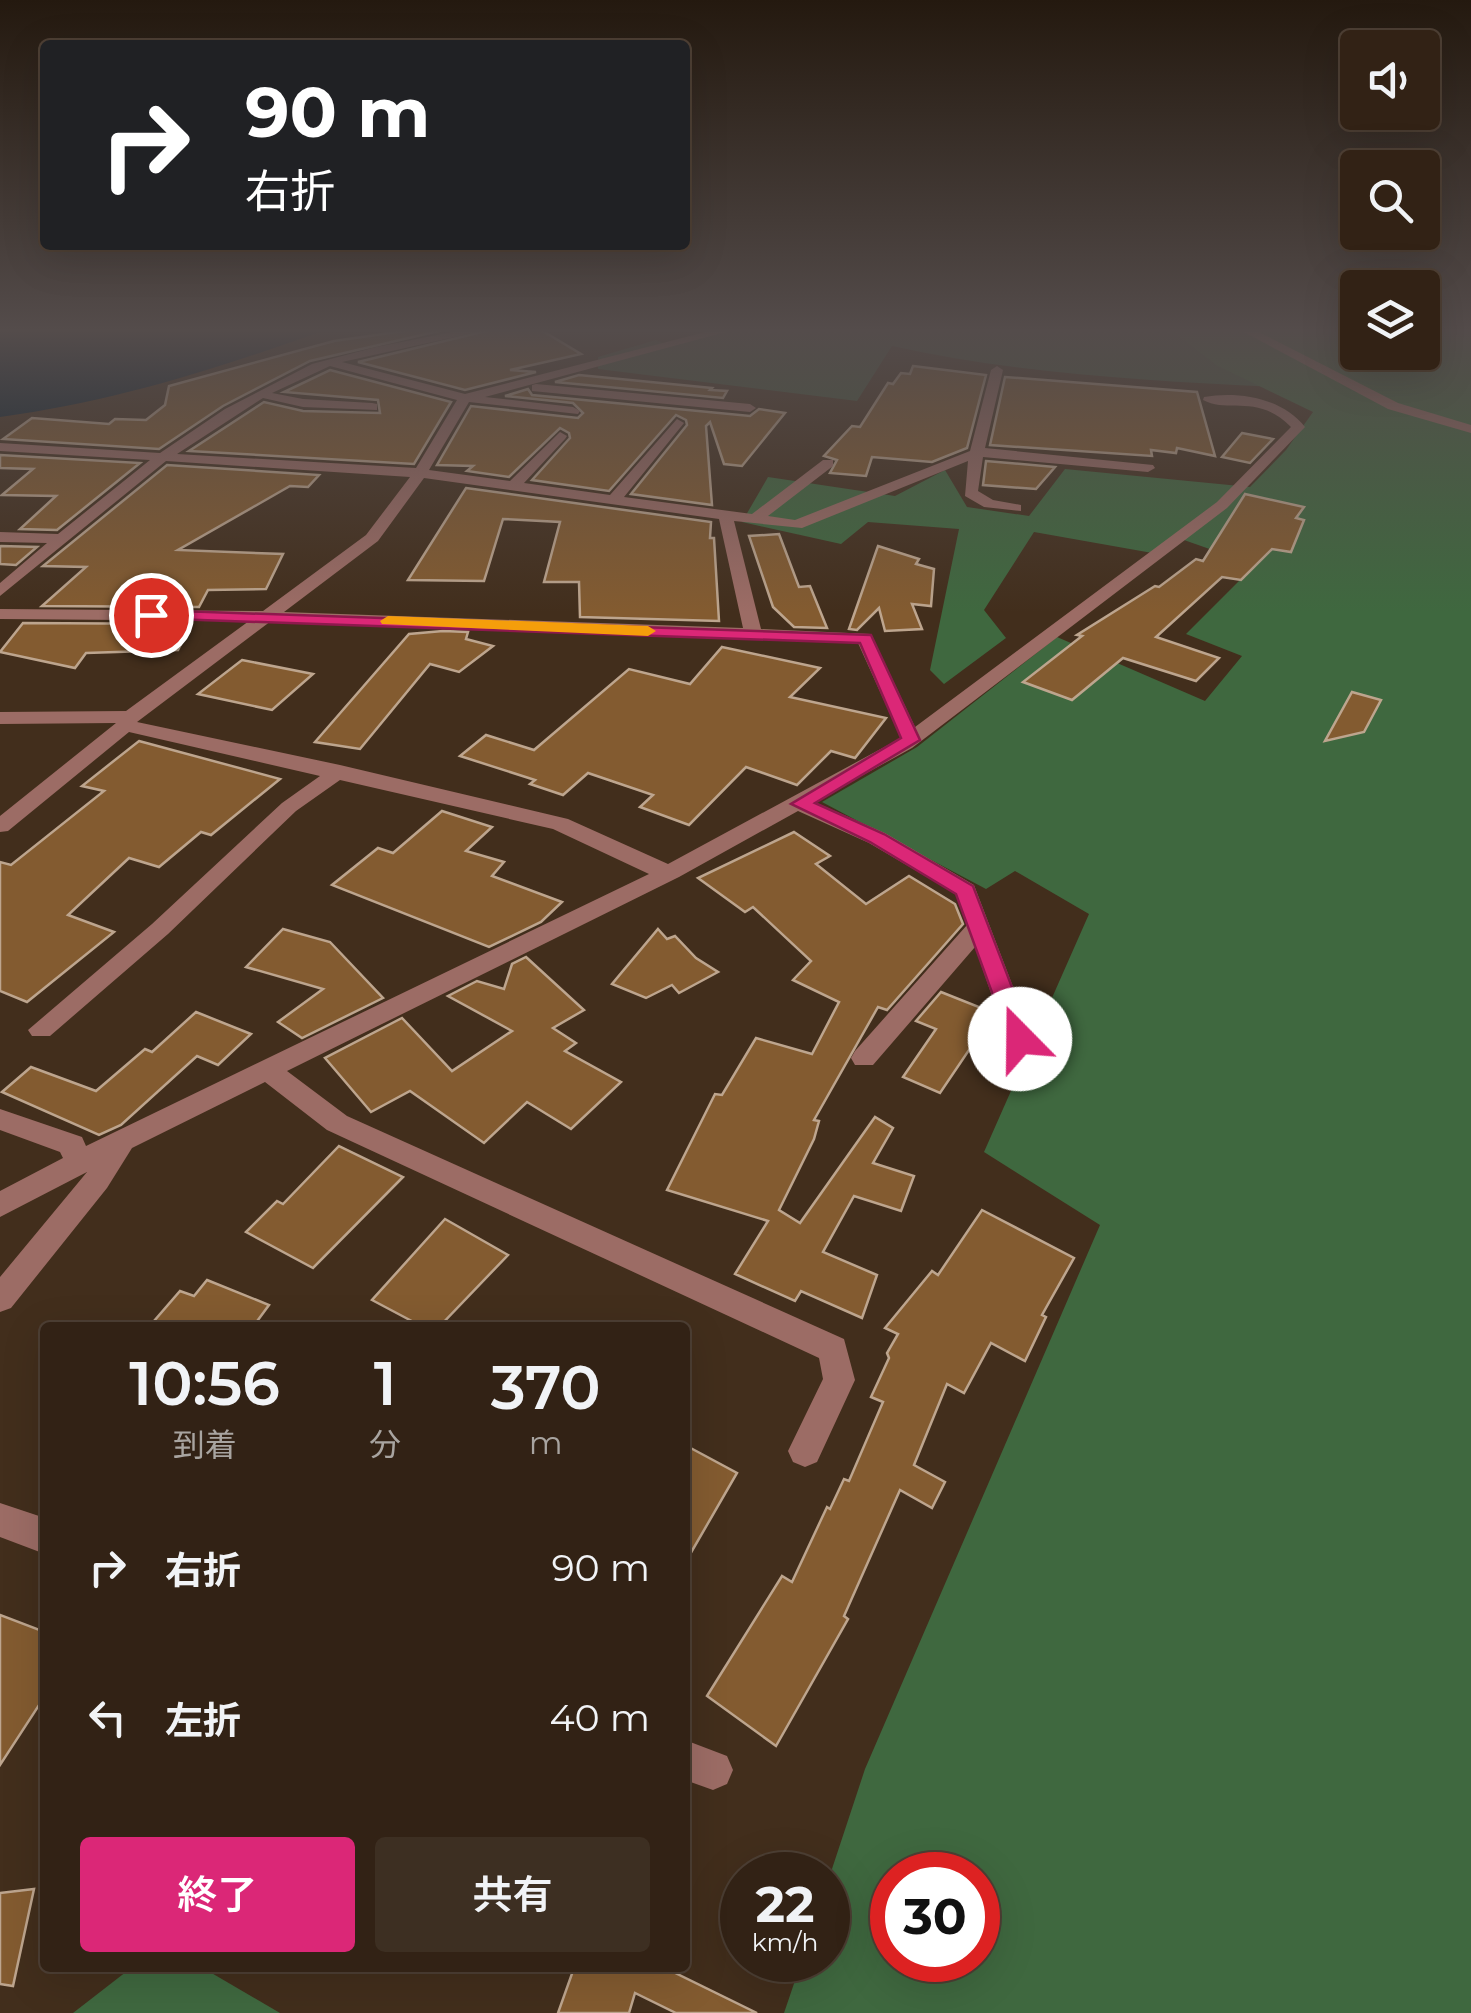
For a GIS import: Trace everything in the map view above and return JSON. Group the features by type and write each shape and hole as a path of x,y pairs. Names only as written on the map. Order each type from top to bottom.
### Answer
{"street":[{"path":"0,592 162,456 208,424"},
{"path":"0,826 127,721 372,538 420,473 449,424"},
{"path":"614,500 675,424"},
{"path":"985,424 977,442 979,452 970,493 982,502 1016,508"},
{"path":"0,1206 122,1140 671,872 911,740 1222,505 1298,428 1295,424"},
{"path":"513,486 560,436"},
{"path":"0,447 420,473 797,525 979,452 1148,468"},
{"path":"755,518 828,463"},
{"path":"725,514 753,633"},
{"path":"0,537 62,539"},
{"path":"0,614 264,616 866,638 911,740"},
{"path":"0,718 127,721 560,824 652,868 671,872"},
{"path":"41,1030 160,929 289,806 340,771"},
{"path":"800,804 877,838 966,890 1020,1039"},
{"path":"864,1058 977,929"},
{"path":"268,1070 337,1123 834,1349 839,1380 805,1451"},
{"path":"0,1119 72,1145 78,1162"},
{"path":"0,1300 97,1180 122,1140"},
{"path":"0,1520 40,1534"}],"green space":[{"path":"1305,424 1471,424 1471,2013 784,2013 795,1982 850,1982 850,1852 838,1852 865,1769 1100,1225 984,1152 1089,914 1015,871 986,889 822,802 917,747 1057,637 1205,701 1242,656 1186,634 1255,565 1184,540 1158,554 1034,532 984,610 1006,638 944,684 930,670 959,529 868,522 841,544 742,522 768,477 895,496 945,470 967,507 1029,516 1065,469 1250,487 1286,450"},
{"path":"126,1972 210,1972 280,2013 73,2013"}],"building":[{"path":"24,424 196,424 159,449 3,439"},
{"path":"230,424 438,424 414,464 189,451"},
{"path":"461,424 668,424 609,491 532,480 570,438 560,428 509,477 467,471 473,466 437,465"},
{"path":"708,424 712,505 631,494 687,425"},
{"path":"711,424 776,424 742,466 724,464"},
{"path":"862,424 973,424 967,448 932,462 872,457 866,476 830,473 837,460 824,456 852,426"},
{"path":"995,424 1206,424 1215,456 1177,448 1176,453 1151,450 1152,456 990,445"},
{"path":"1242,433 1273,439 1250,463 1222,457"},
{"path":"0,455 140,463 57,530 20,529 56,496 2,495 33,469 0,468"},
{"path":"986,461 1055,467 1036,489 983,485"},
{"path":"167,465 319,475 308,487 290,486 178,550 283,554 266,589 208,590 199,607 42,606 86,567 43,566"},
{"path":"466,488 711,522 719,621 580,617 579,582 544,582 560,522 503,519 484,581 408,580"},
{"path":"1245,494 1304,507 1296,518 1304,520 1291,552 1272,549 1241,580 1222,577 1156,637 1219,658 1196,681 1123,658 1072,700 1023,682 1082,636 1077,635 1159,587 1196,559 1203,561"},
{"path":"779,534 799,587 810,586 827,628 794,627 773,607 749,536"},
{"path":"878,546 919,559 916,564 934,569 931,606 912,604 922,629 885,631 879,608 857,630 849,629"},
{"path":"0,547 37,547 16,565 0,564"},
{"path":"23,623 191,624 178,650 86,653 75,668 0,652"},
{"path":"468,632 466,639 493,646 459,672 430,664 360,749 315,742 409,634"},
{"path":"722,647 820,668 790,697 886,718 855,758 831,751 797,785 746,767 689,825 640,807 653,795 588,773 563,795 530,784 535,780 460,756 486,735 534,750 629,669 690,684"},
{"path":"242,660 313,674 272,710 198,694"},
{"path":"1352,692 1381,700 1364,732 1325,741"},
{"path":"139,741 280,779 211,835 201,832 159,867 129,858 68,915 114,932 27,1002 0,991 0,862 11,865 104,791 82,786"},
{"path":"442,811 492,827 466,851 504,862 492,876 562,902 541,922 489,947 332,885 378,848 393,853"},
{"path":"794,832 830,856 816,864 866,904 909,876 955,904 963,924 887,1010 878,1007 814,1120 819,1121 814,1139 779,1210 800,1223 875,1117 893,1128 873,1163 914,1176 901,1211 854,1196 823,1252 877,1275 862,1318 801,1291 795,1301 735,1274 768,1221 667,1190 715,1094 722,1095 756,1038 812,1054 839,1002 793,980 811,961 753,907 745,912 698,878"},
{"path":"283,929 330,942 383,998 302,1038 278,1022 323,989 246,967"},
{"path":"658,929 667,939 675,936 696,958 718,972 679,993 672,985 646,998 612,984"},
{"path":"526,957 584,1010 553,1028 576,1043 565,1051 621,1082 571,1129 527,1102 484,1143 410,1091 371,1112 325,1058 402,1018 452,1071 512,1031 448,996 477,981 504,989 512,964"},
{"path":"941,992 994,1013 940,1093 903,1077 936,1029 916,1021"},
{"path":"196,1012 251,1034 218,1065 197,1056 121,1125 99,1135 2,1092 31,1067 96,1091 145,1049 152,1052"},
{"path":"339,1146 403,1177 313,1268 246,1232 277,1201 283,1204"},
{"path":"982,1210 1074,1258 1042,1315 1046,1317 1025,1361 991,1343 964,1393 947,1384 914,1465 945,1482 932,1508 900,1490 844,1616 848,1619 776,1746 707,1696 782,1576 792,1582 827,1507 830,1509 844,1479 849,1481 883,1402 871,1397 898,1334 885,1328 932,1271 938,1275"},
{"path":"445,1219 508,1255 444,1322 414,1322 372,1300"},
{"path":"207,1280 269,1305 256,1322 153,1322 180,1291 194,1296"},
{"path":"690,1448 737,1473 690,1554"},
{"path":"0,1615 40,1630 40,1704 0,1765"},
{"path":"34,1889 13,1986 0,1984 0,1893"},
{"path":"573,1972 673,1972 757,2013 676,2013 635,1993 629,2013 558,2013"}],"slow traffic":[{"path":"388,621 648,631"}],"route":[{"path":"151,615 866,638 911,740 800,804 877,838 966,890 1020,1039"}]}
